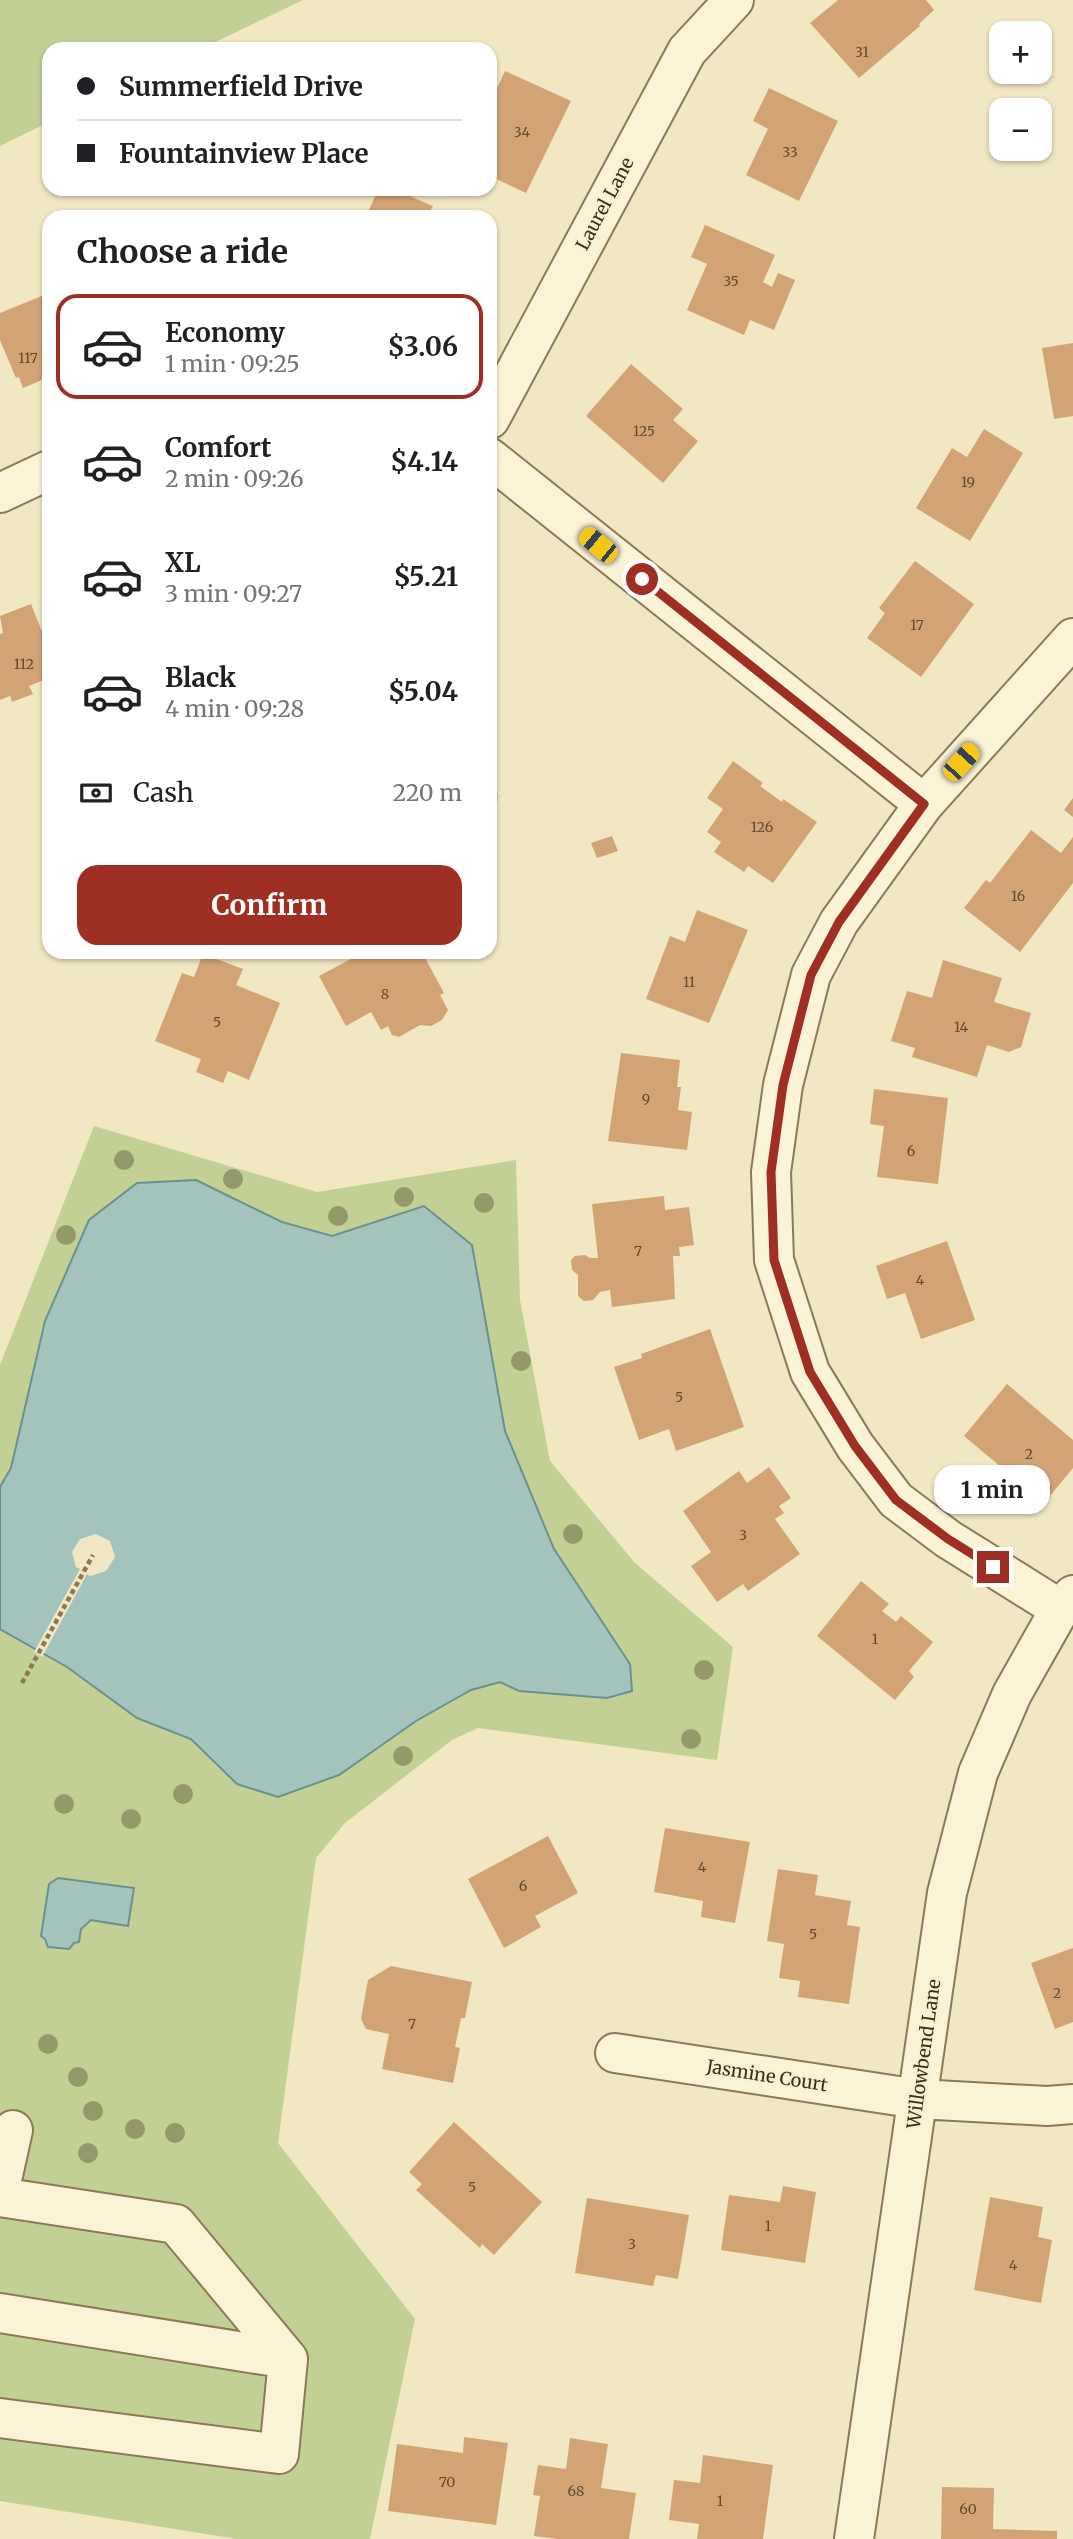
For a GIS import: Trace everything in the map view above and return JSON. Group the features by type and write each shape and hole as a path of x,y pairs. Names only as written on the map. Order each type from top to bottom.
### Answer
{"street":[{"name":"Laurel Lane","path":"497,406 687,51 734,0"},
{"path":"497,464 924,804"},
{"path":"0,493 42,473"},
{"path":"1066,1602 948,1539 896,1500 855,1446 810,1372 774,1260 771,1172 783,1085 811,975 839,922 924,804 1073,638"},
{"name":"Willowbend Lane","path":"854,2539 947,1893 978,1773 1012,1694 1066,1602"},
{"name":"Jasmine Court","path":"615,2053 918,2099 1047,2106 1073,2104"},
{"path":"0,2189 13,2130"},
{"path":"0,2197 176,2224 288,2359 279,2454 0,2418"},
{"path":"0,2313 288,2359"}],"path":[{"path":"22,1683 93,1555"}],"green space":[{"path":"0,0 303,0 216,42 42,42 42,125 0,146"},
{"path":"94,1126 317,1192 516,1160 520,1300 550,1461 635,1563 733,1647 717,1760 478,1728 452,1740 345,1823 316,1858 278,2143 415,2319 370,2539 237,2539 0,2501 0,1365"}],"water":[{"path":"196,1180 282,1222 332,1236 424,1206 472,1245 505,1431 554,1549 630,1664 632,1691 607,1698 519,1691 500,1682 471,1690 416,1721 339,1775 278,1797 237,1784 191,1739 137,1718 67,1667 0,1629 0,1487 11,1468 45,1321 89,1220 137,1183"},
{"path":"58,1878 134,1888 128,1926 91,1920 81,1929 79,1942 69,1949 48,1947 41,1936 49,1884"}],"pier":[{"path":"96,1534 110,1541 115,1557 106,1571 90,1576 87,1574 42,1657 34,1652 80,1569 76,1567 72,1552 80,1539"}],"building":[{"path":"838,0 926,0 934,10 920,26 859,78 810,23"},
{"path":"505,71 571,101 526,193 497,179 497,89"},
{"path":"769,88 838,121 799,201 746,175 768,129 753,121"},
{"path":"375,196 409,196 433,206 431,210 369,210"},
{"path":"705,225 775,255 763,282 772,287 778,273 795,280 774,330 750,320 744,335 687,310 707,264 691,257"},
{"path":"42,296 42,380 23,388 19,377 16,378 0,340 0,313"},
{"path":"1073,343 1073,416 1054,419 1042,348"},
{"path":"631,364 683,409 673,420 698,441 663,483 586,416"},
{"path":"984,429 1023,453 970,541 916,508 952,448 967,457"},
{"path":"915,561 974,604 921,677 867,638 885,613 879,608"},
{"path":"31,604 42,632 42,681 29,686 33,694 12,702 10,696 0,700 0,634 3,633 0,616"},
{"path":"733,761 763,783 760,786 782,802 783,799 817,822 773,883 748,866 744,872 714,852 721,842 707,832 723,809 707,798"},
{"path":"1073,798 1073,817 1064,810"},
{"path":"1031,830 1061,853 1073,837 1073,883 1020,952 964,908 986,880 990,883"},
{"path":"612,836 618,851 597,858 591,843"},
{"path":"697,910 748,930 709,1023 646,999 670,936 685,942"},
{"path":"201,959 216,959 243,969 236,985 280,1003 249,1080 228,1071 223,1083 196,1072 201,1059 155,1041 182,973 194,977"},
{"path":"351,959 426,959 444,993 440,995 448,1010 442,1020 431,1026 420,1025 399,1037 392,1035 388,1026 381,1030 371,1012 346,1026 319,976"},
{"path":"943,960 1002,978 994,1002 1031,1013 1021,1047 1009,1052 987,1045 977,1077 912,1057 915,1048 891,1041 907,991 932,998"},
{"path":"621,1053 680,1060 678,1110 692,1112 687,1150 608,1141"},
{"path":"874,1089 948,1098 938,1184 877,1177 884,1126 870,1124"},
{"path":"664,1196 665,1210 689,1207 694,1245 679,1247 680,1256 673,1256 675,1299 612,1307 610,1290 600,1292 593,1300 584,1301 578,1296 578,1275 572,1270 571,1260 575,1256 585,1255 598,1258 592,1204"},
{"path":"947,1241 975,1320 921,1339 905,1293 887,1299 876,1266"},
{"path":"710,1329 744,1427 676,1451 669,1429 639,1440 614,1367 642,1358 641,1354"},
{"path":"1007,1384 1073,1440 1073,1468 1044,1503 964,1436"},
{"path":"769,1467 791,1498 779,1506 784,1513 775,1519 800,1554 748,1591 743,1584 717,1602 691,1566 711,1552 683,1511 739,1471 747,1483"},
{"path":"861,1581 889,1604 882,1611 896,1622 901,1616 933,1642 909,1671 914,1677 895,1700 817,1636"},
{"path":"665,1828 750,1842 735,1923 701,1917 703,1901 654,1892"},
{"path":"548,1836 578,1893 535,1916 541,1927 504,1948 468,1879"},
{"path":"778,1869 818,1875 815,1895 851,1901 847,1925 860,1927 849,2004 798,1997 800,1981 779,1978 784,1944 767,1941"},
{"path":"1073,1948 1073,2022 1055,2029 1031,1963"},
{"path":"391,1966 472,1982 465,2018 461,2018 455,2047 460,2048 453,2083 382,2069 389,2034 366,2029 361,2019 368,1980"},
{"path":"454,2122 542,2202 494,2255 482,2244 480,2248 416,2190 422,2184 409,2172"},
{"path":"783,2186 816,2192 805,2263 721,2250 729,2195 780,2202"},
{"path":"990,2197 1043,2207 1038,2237 1052,2240 1041,2303 974,2290"},
{"path":"587,2198 689,2215 678,2279 656,2275 653,2286 575,2273"},
{"path":"464,2437 508,2443 496,2525 388,2511 397,2444 463,2453"},
{"path":"570,2438 608,2444 601,2488 636,2493 629,2539 558,2539 534,2536 540,2496 533,2495 538,2465 566,2469"},
{"path":"703,2455 773,2465 763,2539 697,2539 699,2524 669,2520 674,2480 700,2483"},
{"path":"942,2487 994,2488 993,2529 1057,2531 1057,2539 941,2539"}],"route":[{"path":"642,579 924,804 839,922 811,975 783,1085 771,1172 774,1260 810,1372 855,1446 896,1500 948,1539 993,1567"}]}
